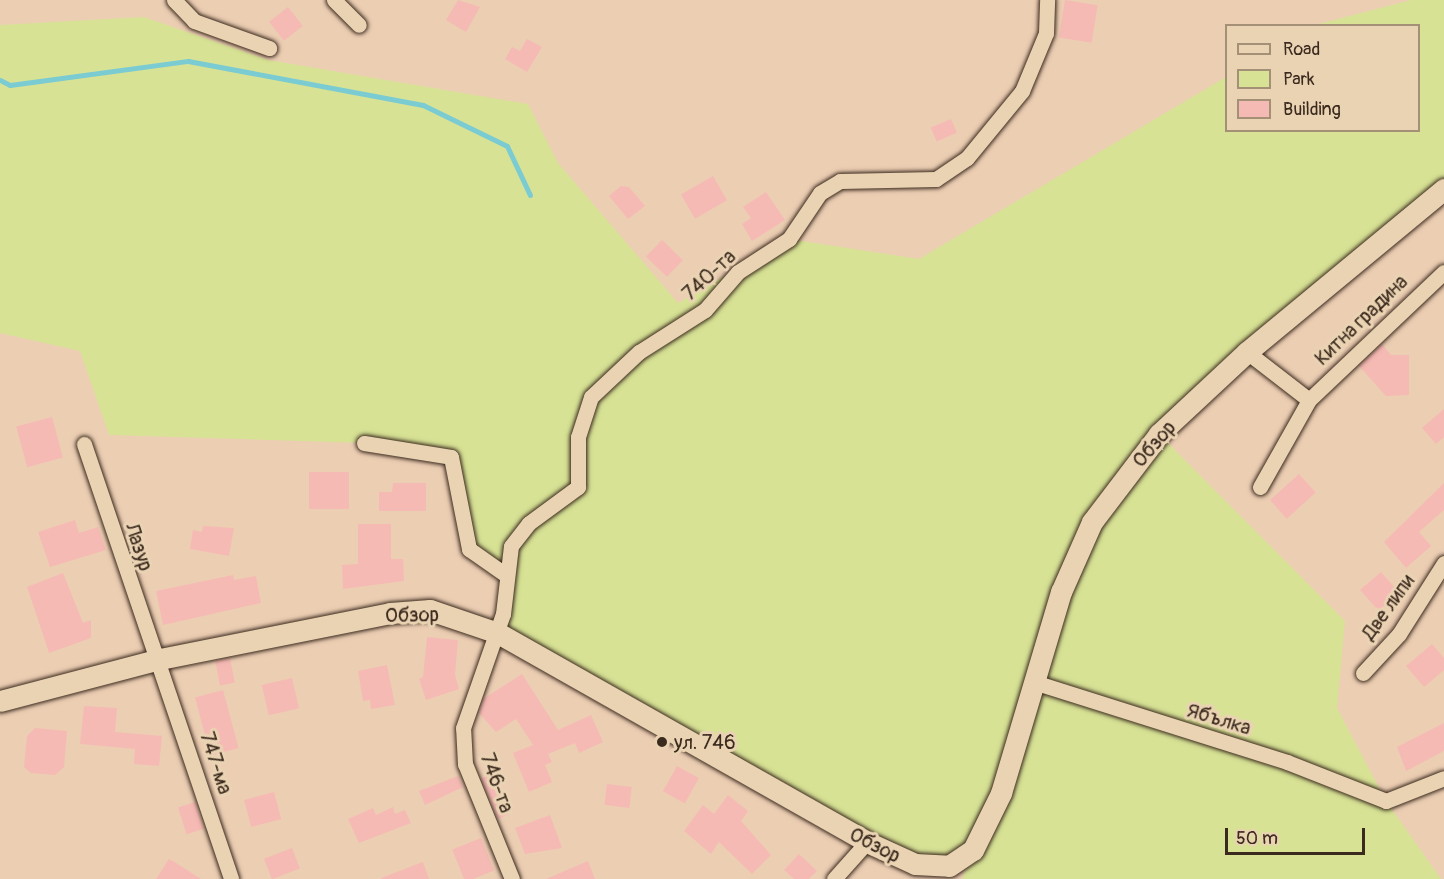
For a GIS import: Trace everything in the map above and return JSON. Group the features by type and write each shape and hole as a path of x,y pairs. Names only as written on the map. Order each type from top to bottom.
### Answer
{"street":[{"path":"174,0 194,21 268,48"},
{"path":"334,0 359,25"},
{"name":"740-та","path":"498,633 503,573 517,535 578,487 578,437 591,397 639,352 705,310 738,272 789,239 820,193 840,180 936,179 967,158 1022,91 1046,33 1047,0"},
{"name":"Обзор","path":"0,701 160,659 390,613 430,610 498,633 867,842 915,864 949,866 974,850 1001,793 1037,683 1061,592 1092,522 1159,434 1247,352 1444,189"},
{"name":"Китна градина","path":"1260,487 1309,400 1444,272"},
{"path":"1247,352 1309,400"},
{"path":"364,443 451,457 469,549 503,573"},
{"name":"Лазур","path":"84,444 145,632 160,659"},
{"name":"Две липи","path":"1364,673 1399,634 1444,563"},
{"name":"746-та","path":"498,633 490,643 462,744 512,879"},
{"name":"747-ма","path":"160,659 230,878"},
{"name":"Ябълка","path":"1037,683 1287,762 1386,801 1444,778"},
{"path":"834,879 867,842"}],"green space":[{"path":"1411,0 1444,0 1444,189 1159,434 1345,621 1337,708 1386,801 1441,879 962,879 973,852 915,864 498,633 503,574 469,549 451,457 364,443 109,435 80,351 0,333 0,25 144,17 268,60 528,104 558,163 678,303 789,239 919,259 1225,78 1225,132 1420,132 1420,24 1319,24"}],"building":[{"path":"458,0 480,7 466,32 446,20"},
{"path":"1065,0 1098,5 1092,43 1059,38"},
{"path":"288,7 303,26 284,41 269,22"},
{"path":"527,39 542,47 527,72 505,59 512,47 520,51"},
{"path":"951,119 957,133 937,141 931,128"},
{"path":"713,176 727,200 695,219 681,194"},
{"path":"621,186 629,187 645,206 628,219 609,196"},
{"path":"766,192 785,220 752,241 742,224 751,218 743,207"},
{"path":"662,240 683,260 667,277 646,257"},
{"path":"1382,344 1391,355 1409,355 1409,395 1386,396 1359,366"},
{"path":"1444,409 1444,437 1436,444 1422,428"},
{"path":"52,417 63,458 27,467 16,427"},
{"path":"309,472 349,472 349,509 309,509"},
{"path":"1299,474 1316,493 1287,519 1270,500"},
{"path":"393,483 426,483 426,511 379,511 379,492 392,492"},
{"path":"1444,483 1444,510 1419,532 1431,546 1406,568 1384,542"},
{"path":"75,520 79,533 98,527 106,550 50,567 38,532"},
{"path":"358,524 391,524 391,559 403,559 404,581 343,589 342,565 358,564"},
{"path":"203,526 234,528 229,556 190,549 193,530 202,532"},
{"path":"1381,572 1402,596 1378,610 1360,590"},
{"path":"63,573 83,623 91,620 91,638 49,653 27,587"},
{"path":"233,575 234,580 256,576 261,603 163,625 156,591"},
{"path":"427,637 458,640 455,675 459,689 426,700 419,679 423,677"},
{"path":"1432,644 1444,658 1444,670 1424,687 1406,666"},
{"path":"230,658 235,683 220,685 215,661"},
{"path":"387,665 395,705 371,709 370,700 363,701 358,671"},
{"path":"522,674 558,730 591,715 603,742 579,753 575,743 548,754 552,762 545,765 552,782 529,792 513,753 533,745 516,719 496,732 479,713 483,699"},
{"path":"292,678 299,708 269,715 262,685"},
{"path":"223,690 239,748 211,755 195,698"},
{"path":"84,706 117,708 115,732 162,736 159,766 134,764 135,749 80,744"},
{"path":"1444,723 1444,751 1406,771 1397,747"},
{"path":"35,728 67,731 64,767 55,775 31,773 24,767 27,736"},
{"path":"677,766 699,778 685,803 663,791"},
{"path":"491,774 508,815 498,819 481,778"},
{"path":"458,776 463,787 425,805 419,791"},
{"path":"607,784 632,787 629,808 604,805"},
{"path":"274,792 281,819 251,827 244,800"},
{"path":"728,795 748,811 741,821 771,855 752,874 719,842 711,854 684,831 703,805 714,814"},
{"path":"195,802 204,829 187,834 178,808"},
{"path":"393,807 395,814 405,810 411,823 359,843 348,819 373,808 376,815"},
{"path":"550,815 562,848 525,854 515,828"},
{"path":"481,838 494,870 473,879 464,879 452,850"},
{"path":"292,848 300,869 272,879 264,859"},
{"path":"799,854 817,871 809,879 794,879 784,870"},
{"path":"169,859 176,863 201,879 156,879"},
{"path":"588,861 595,879 546,879"},
{"path":"423,862 429,879 381,878"}],"waterway":[{"path":"0,80 10,85 188,61 423,105 507,146 530,195"}],"place":[{"name":"ул. 746","path":"662,742"}]}
